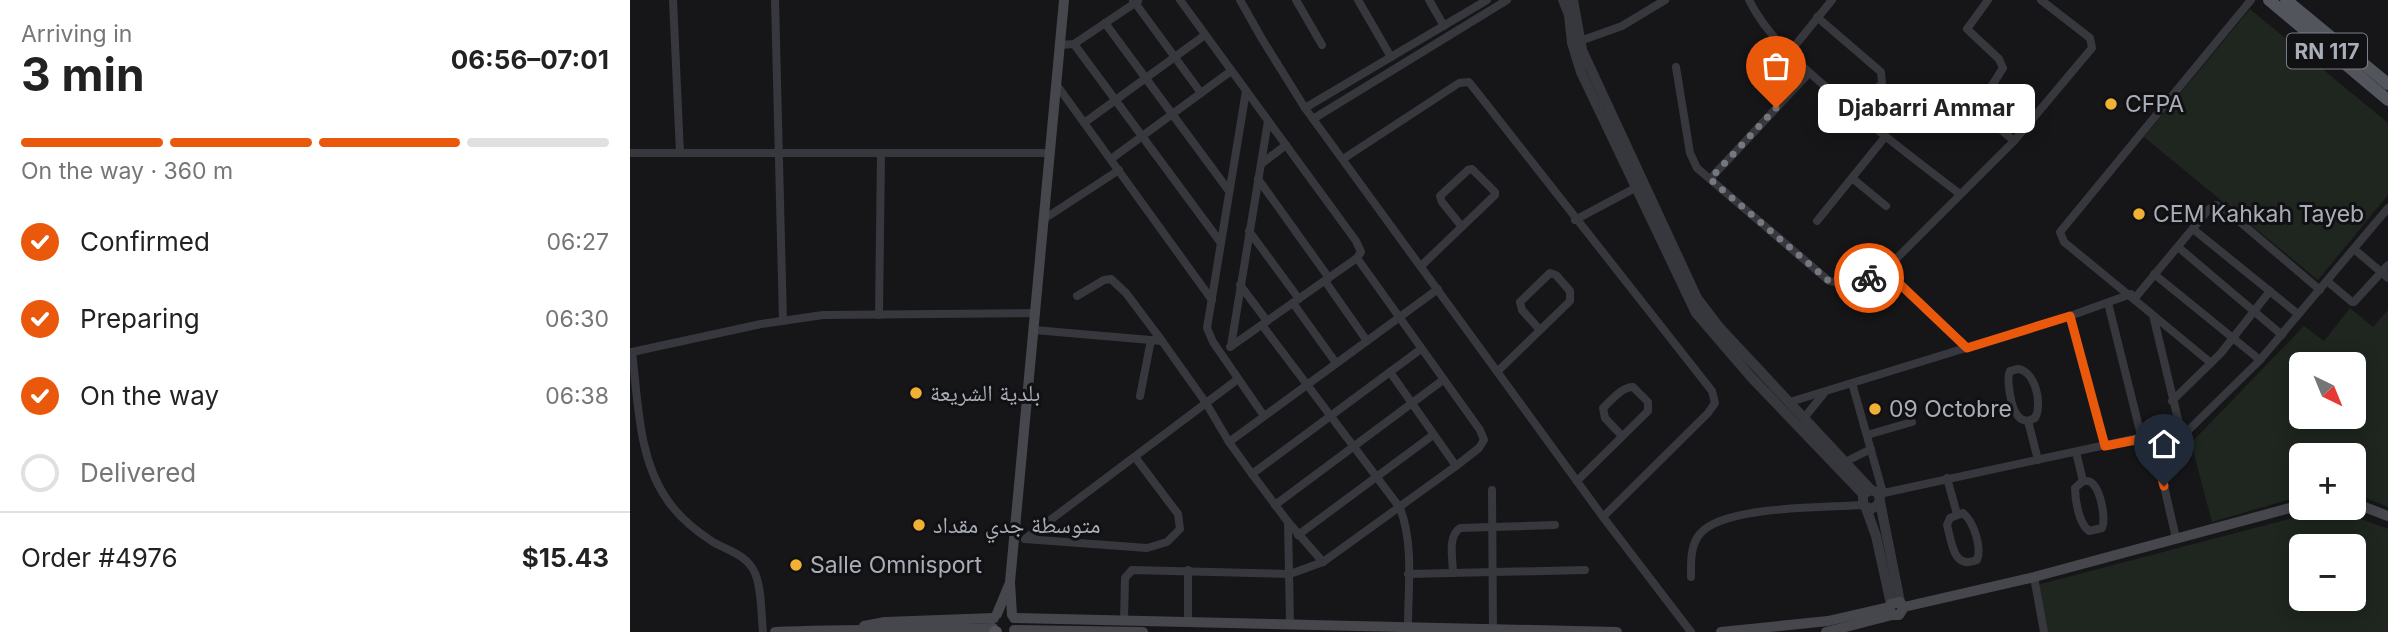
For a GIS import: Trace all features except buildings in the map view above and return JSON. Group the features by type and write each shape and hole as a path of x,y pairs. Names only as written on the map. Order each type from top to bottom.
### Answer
{"main road":[{"name":"RN 117","path":"2269,0 2388,100"},
{"name":"RN 117","path":"2286,0 2388,84"},
{"path":"995,623 1010,582 1020,539 1035,313 1066,2"},
{"path":"1721,632 1828,621 2034,577 2289,508"},
{"path":"2366,508 2388,516"},
{"path":"1010,582 1015,626"},
{"path":"1826,632 1895,607"},
{"path":"775,632 859,628 885,622 995,623 1005,612 1015,626 1074,631 1143,632"},
{"path":"1015,626 1124,620 1290,624 1314,628 1408,626 1617,632"}],"street":[{"path":"673,0 680,153"},
{"path":"775,0 783,321"},
{"path":"1180,0 1356,241 1361,252 1357,258 1221,353"},
{"path":"1240,0 1313,119 1690,632"},
{"path":"1296,0 1322,45"},
{"path":"1358,0 1391,57"},
{"path":"1429,0 1444,26"},
{"path":"1305,107 1487,0"},
{"path":"1313,119 1507,0"},
{"path":"1563,0 1569,15 1574,56 1687,299 1751,377 1872,498"},
{"path":"1573,0 1580,41 1591,70 1698,298 1719,327 1845,462 1872,498"},
{"path":"1580,41 1622,26 1665,0"},
{"path":"1749,0 1766,26 1809,73 1885,137 1960,194"},
{"path":"1789,53 1832,0"},
{"path":"1988,0 1967,29 1999,59 2003,68 1980,103 1980,108 2014,141"},
{"path":"1676,67 1690,153 1697,168 1829,281 1857,281 1885,270 2014,141 2092,48 2090,38 2041,0"},
{"path":"2211,363 2133,296 2064,242 2060,232 2251,0"},
{"path":"1060,45 1074,44 1136,1 1201,93"},
{"path":"1817,17 1881,72 1881,83 1856,113"},
{"path":"1105,23 1229,191"},
{"path":"1084,123 1205,35"},
{"path":"1074,44 1221,243"},
{"path":"1111,159 1231,71"},
{"path":"1710,179 1809,73"},
{"path":"1343,159 1459,83 1469,82 1714,397 1715,403 1708,413 1603,517"},
{"path":"1056,85 1212,300"},
{"path":"1245,91 1207,328 1208,335 1264,416"},
{"path":"1231,346 1268,121"},
{"path":"1817,221 1885,137"},
{"path":"1261,164 1286,145"},
{"path":"630,153 1049,153"},
{"path":"879,315 881,153"},
{"path":"1421,266 1462,227 1496,194 1476,170 1472,169 1440,196 1462,227"},
{"path":"1044,219 1119,170"},
{"path":"1852,178 1886,206"},
{"path":"1258,179 1367,341"},
{"path":"1576,219 1637,187"},
{"path":"1790,402 2133,296 2213,206 2219,205 2319,290"},
{"path":"2158,460 2181,433 2260,360 2354,249 2384,220 2388,208"},
{"path":"2193,229 2298,314"},
{"path":"1249,231 1336,363"},
{"path":"2178,247 2282,335"},
{"path":"2327,281 2354,302 2386,272 2354,249"},
{"path":"1124,620 1126,573 1132,569 1290,573 1323,562 1479,448 1484,440 1480,430 1357,258"},
{"path":"1885,270 1967,348"},
{"path":"1498,371 1540,330 1571,297 1570,291 1556,275 1550,273 1520,302 1521,310 1540,330"},
{"path":"2154,274 2260,360"},
{"path":"1077,296 1104,280 1111,279 1126,293 1206,403 1252,474 1298,535 1323,562"},
{"path":"1240,285 1308,384 1400,508 1406,523 1408,626"},
{"path":"1229,442 1438,289"},
{"path":"2172,401 2234,338 2270,291"},
{"path":"2108,303 2146,438 2158,460 2176,538"},
{"path":"763,632 757,576 752,567 740,554 713,541 673,508 655,479 640,417 631,352 823,315 1035,313"},
{"path":"2153,314 2181,433"},
{"path":"2070,316 2105,446"},
{"path":"1034,330 1162,341"},
{"path":"1140,396 1151,340"},
{"path":"1252,474 1421,349"},
{"path":"2024,370 2031,376 2039,406 2038,414 2028,421 2018,417 2014,411 2007,378 2010,371 2024,370"},
{"path":"1390,372 1456,466"},
{"path":"1020,539 1238,379"},
{"path":"1275,505 1443,380"},
{"path":"1852,383 1871,449 1872,498 1895,607"},
{"path":"1577,481 1648,411 1648,402 1633,387 1622,390 1603,408 1605,418 1622,436"},
{"path":"1804,418 1825,391"},
{"path":"2028,421 2038,460"},
{"path":"1867,435 1912,422"},
{"path":"1690,577 1692,550 1696,540 1709,525 1720,519 1746,513 1872,498 1947,478 2181,433"},
{"path":"1298,535 1433,435"},
{"path":"1845,462 1871,449"},
{"path":"2076,452 2083,481"},
{"path":"1020,539 1147,548 1167,542 1180,529 1181,521 1135,457"},
{"path":"1947,478 1957,514"},
{"path":"2083,481 2090,481 2096,488 2105,523 2102,528 2096,530 2086,530 2083,524 2075,488 2083,481"},
{"path":"1492,490 1493,630"},
{"path":"1963,513 1971,521 1979,556 1970,563 1958,559 1947,525 1950,517 1957,514 1963,513"},
{"path":"1288,522 1290,624"},
{"path":"1453,573 1452,538 1456,530 1467,527 1555,525"},
{"path":"1188,570 1188,621"},
{"path":"1408,574 1586,570"},
{"path":"2034,577 2044,632"}],"shaded area":[{"path":"2250,9 2388,123 2388,195 2318,280 2144,137"},
{"path":"2350,308 2373,327 2388,310 2388,507 2366,498 2366,443 2289,443 2289,500 2212,522 2191,443 2304,326 2324,341"},
{"path":"2289,519 2364,520 2388,529 2388,632 2046,632 2037,585"}],"way so far":[{"path":"1776,108 1710,179 1829,281 1846,282 1869,278"}],"place":[{"name":"CFPA","path":"2111,104"},
{"name":"Djabarri Ammar","path":"1776,108"},
{"name":"CEM Kahkah Tayeb","path":"2139,214"},
{"name":"بلدية الشريعة","path":"916,393"},
{"name":"09 Octobre","path":"1875,409"},
{"name":"متوسطة جدي مقداد","path":"919,525"},
{"name":"Salle Omnisport","path":"796,565"}],"route":[{"path":"1869,278 1885,270 1967,348 2070,316 2105,446 2151,437 2164,486"}]}
